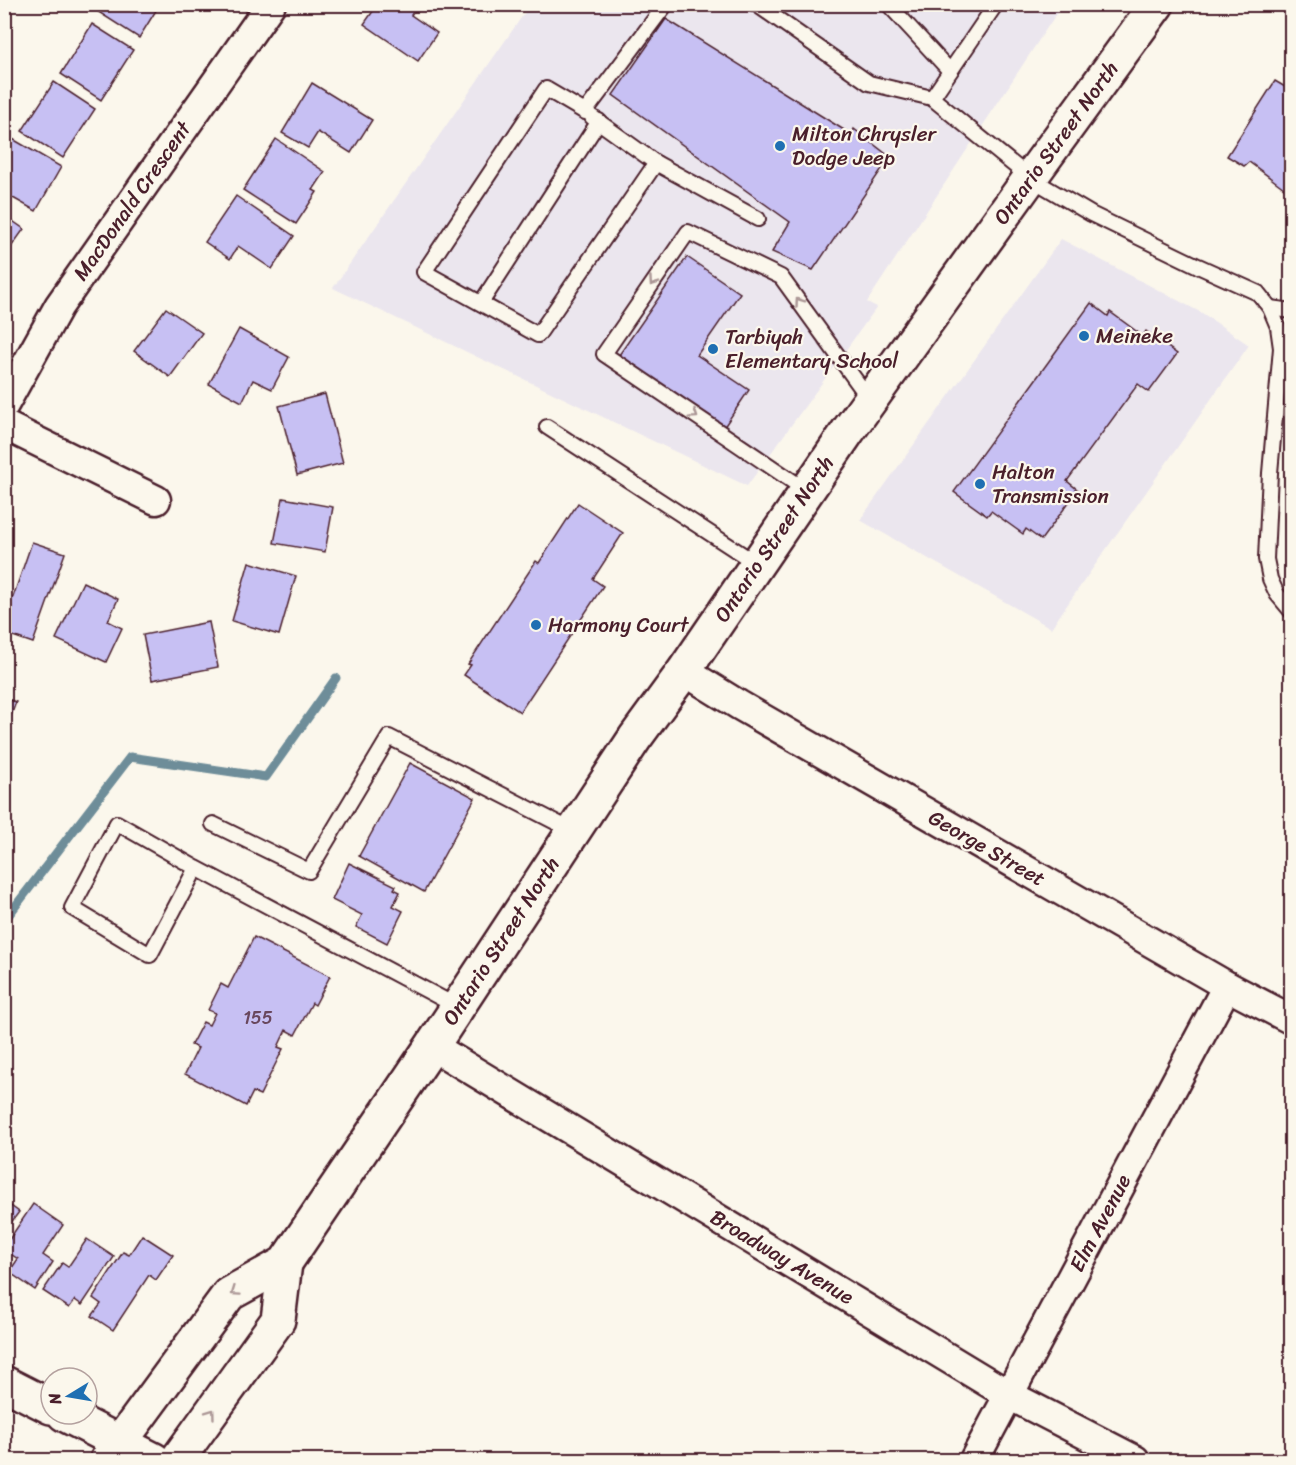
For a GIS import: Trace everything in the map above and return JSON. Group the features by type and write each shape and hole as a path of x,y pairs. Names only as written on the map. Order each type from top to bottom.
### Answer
{"main road":[{"name":"Ontario Street North","path":"113,1451 229,1294 285,1263 458,1007 635,738 684,671 870,400 1157,4"},
{"name":"Ontario Street North","path":"177,1461 278,1320 285,1263"},
{"path":"4,1383 39,1401"},
{"path":"80,1426 113,1451 154,1461"}],"street":[{"name":"MacDonald Crescent","path":"4,405 59,306 271,4"},
{"path":"4,425 156,500"},
{"name":"George Street","path":"684,671 739,705 1227,986 1292,1020"},
{"name":"Elm Avenue","path":"974,1461 1227,986"},
{"name":"Broadway Avenue","path":"432,1046 1008,1395 1135,1461"}],"lane":[{"path":"585,112 666,4"},
{"path":"756,4 869,83 932,98 1030,178 1091,214 1258,293 1270,308 1278,327 1285,385 1270,473 1266,559 1270,579 1277,594 1292,612"},
{"path":"888,4 950,71"},
{"path":"932,98 996,4"},
{"path":"656,163 538,335 424,272 546,90 599,121 656,163 758,219"},
{"path":"481,303 599,121"},
{"path":"807,491 604,354 688,232 781,278 870,400"},
{"path":"1270,308 1292,311"},
{"path":"548,427 757,564"},
{"path":"213,824 309,871 389,737 573,831"},
{"path":"196,868 150,955 72,908 117,824 458,1007"}],"shaded area":[{"path":"530,5 1062,5 867,302 877,307 747,486 333,288"},
{"path":"1061,239 1202,313 1249,345 1051,628 860,520"}],"building":[{"path":"86,4 160,4 139,38"},
{"path":"378,4 418,4 411,15 437,33 418,61 364,24"},
{"name":"Milton Chrysler Dodge Jeep","path":"666,19 852,135 854,129 890,157 813,270 772,252 790,222 613,95"},
{"path":"92,24 133,50 101,100 61,74"},
{"path":"1275,81 1292,91 1292,185 1288,191 1249,162 1244,166 1227,156"},
{"path":"54,82 95,109 63,158 22,131"},
{"path":"312,83 372,120 351,153 318,132 308,148 282,133"},
{"path":"4,134 61,167 36,211 4,193"},
{"path":"276,139 325,172 313,190 317,192 296,224 243,190"},
{"path":"236,196 294,236 272,269 238,246 230,259 205,242"},
{"path":"4,215 24,229 4,257"},
{"path":"687,257 740,293 697,355 749,390 724,427 619,355"},
{"path":"1091,303 1108,316 1110,312 1143,336 1146,331 1177,354 1149,392 1138,384 1067,481 1078,490 1041,540 1026,529 1023,534 991,511 987,516 954,492"},
{"path":"166,308 202,333 170,377 134,351"},
{"path":"239,329 289,357 272,389 253,380 242,402 209,384"},
{"path":"325,394 343,463 297,475 279,406"},
{"path":"283,498 333,507 325,552 274,543"},
{"name":"Harmony Court","path":"578,503 623,533 593,579 603,586 520,712 464,675 471,665 468,664 536,561 539,563"},
{"path":"32,542 65,553 33,643 4,633 4,594 13,597"},
{"path":"249,562 296,576 279,635 232,621"},
{"path":"83,582 118,599 108,621 122,628 106,662 56,639"},
{"path":"209,622 218,667 152,680 143,635"},
{"path":"4,698 16,702 4,735"},
{"path":"410,763 475,798 424,892 359,856"},
{"path":"349,863 396,886 394,889 400,892 393,906 403,911 387,943 356,927 362,915 332,900"},
{"path":"254,937 330,976 315,1005 312,1003 295,1035 286,1030 278,1047 283,1049 260,1095 253,1092 246,1106 185,1074 198,1048 191,1045 203,1022 209,1025 215,1013 208,1010 221,984 228,988"},
{"path":"4,1201 19,1212 4,1232"},
{"path":"33,1204 63,1225 43,1255 53,1262 35,1290 9,1272 18,1259 4,1247"},
{"path":"142,1235 173,1255 156,1280 149,1275 113,1330 92,1316 101,1304 93,1298 123,1252 129,1255"},
{"path":"87,1239 114,1257 82,1305 75,1300 69,1308 43,1291 62,1263 68,1267"}],"waterway":[{"path":"4,921 130,757 266,777 336,678"}],"place":[{"name":"Milton Chrysler Dodge Jeep","path":"780,146"},
{"name":"Meineke","path":"1084,336"},
{"name":"Tarbiyah Elementary School","path":"713,349"},
{"name":"Halton Transmission","path":"980,484"},
{"name":"Harmony Court","path":"536,625"}]}
